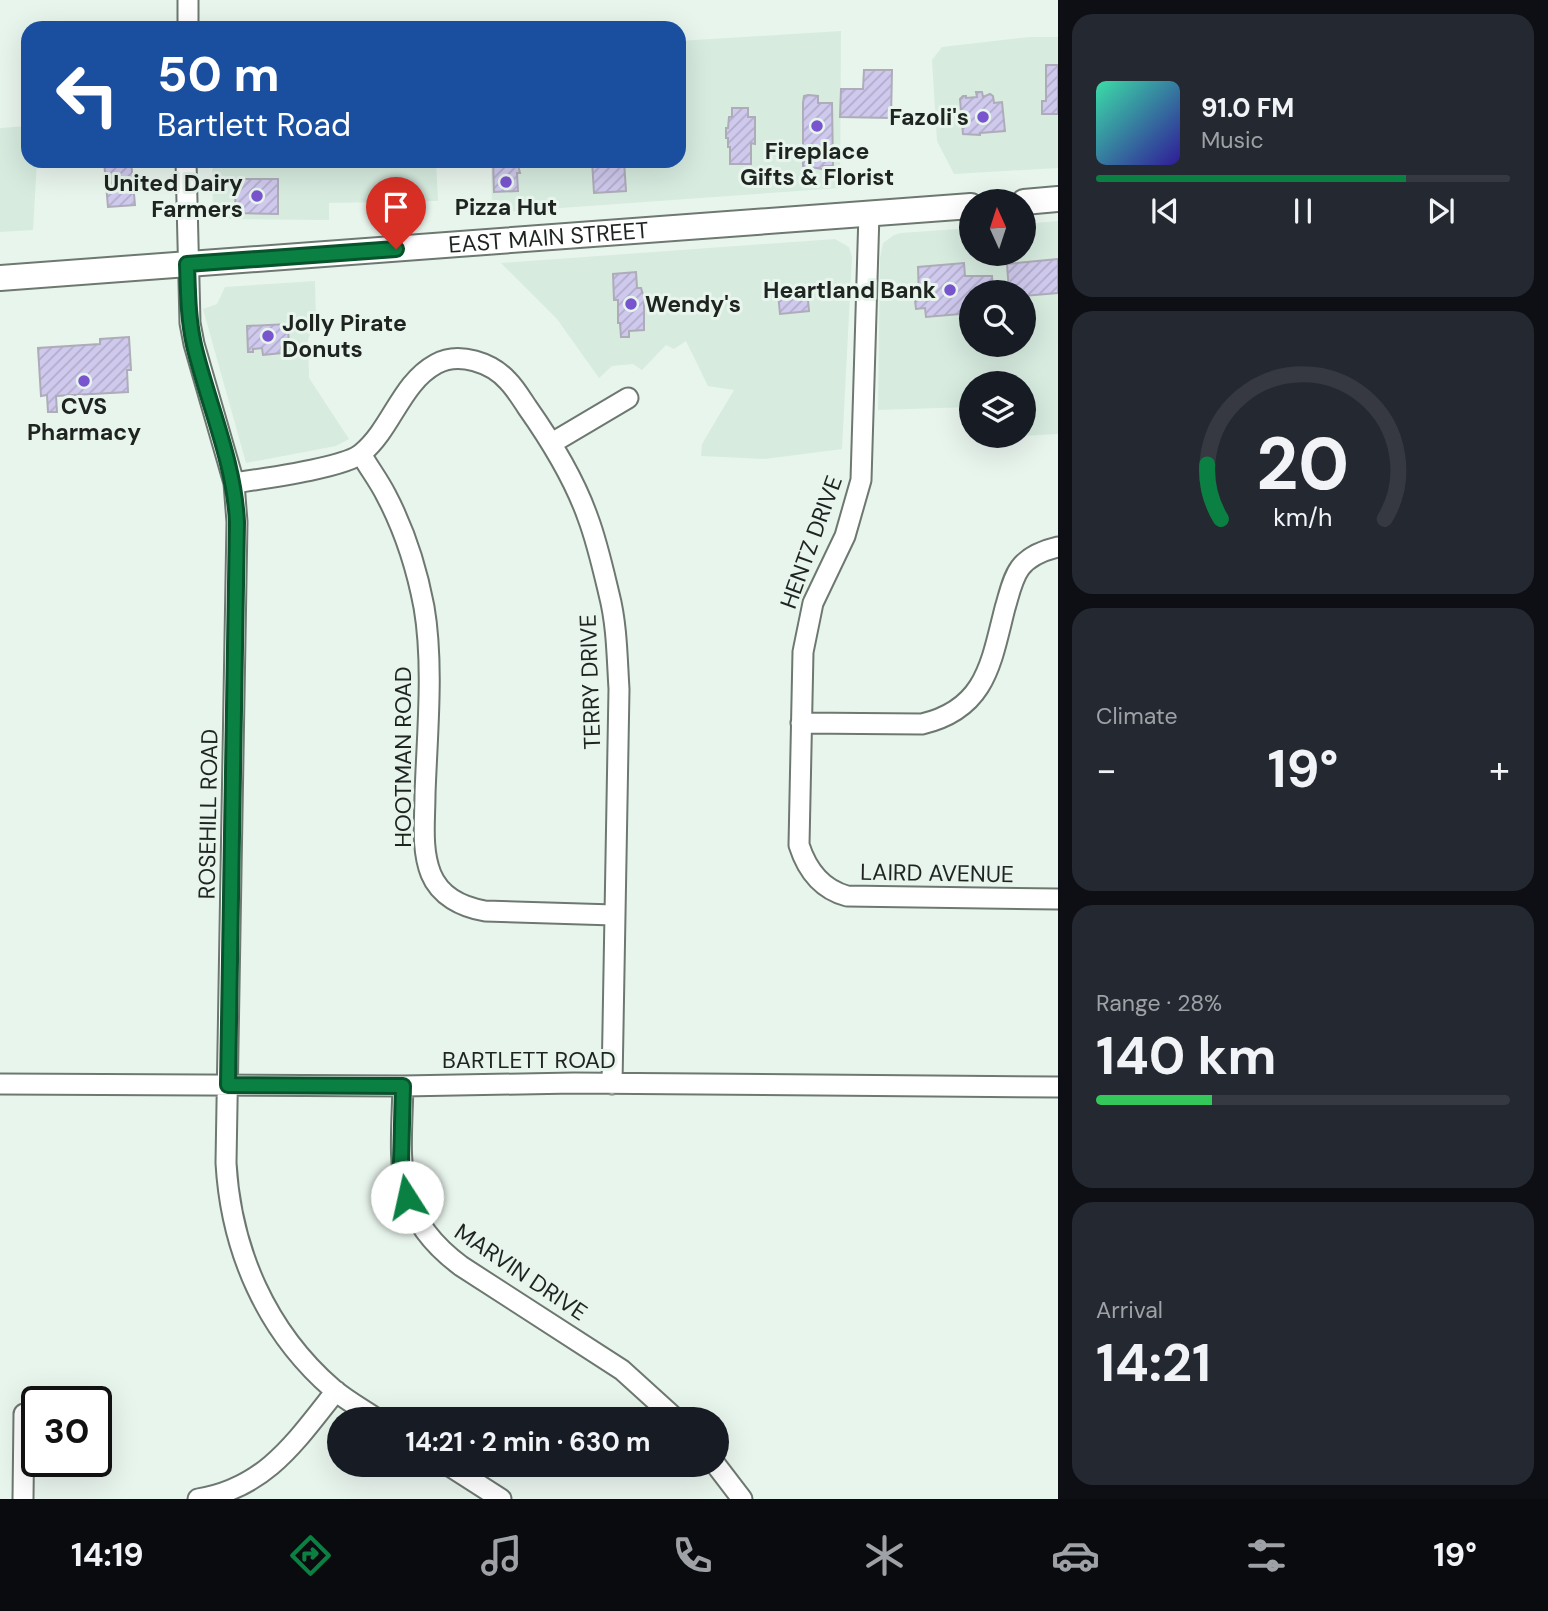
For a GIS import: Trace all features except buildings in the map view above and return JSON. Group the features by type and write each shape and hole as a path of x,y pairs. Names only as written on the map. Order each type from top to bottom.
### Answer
{"main road":[{"path":"1036,201 1058,199"},
{"name":"EAST MAIN STREET","path":"0,278 959,207"}],"street":[{"path":"188,0 188,21"},
{"name":"ROSEHILL ROAD","path":"186,168 188,302 194,344 234,483 237,544 227,1186 243,1257 265,1306 280,1330 319,1377 359,1407"},
{"name":"HENTZ DRIVE","path":"820,881 810,871 799,845 803,652 813,603 845,536 861,480 869,214"},
{"name":"TERRY DRIVE","path":"361,454 422,375 437,363 458,358 477,361 494,369 508,381 552,443 588,517 610,596 617,642 619,689 611,1084"},
{"path":"552,443 628,398"},
{"path":"234,483 327,466 361,454"},
{"name":"HOOTMAN ROAD","path":"361,454 387,496 400,527 424,609 428,653 425,844 432,876 441,890 454,901 469,908 485,911 614,915"},
{"path":"801,723 902,726 941,720 958,710 984,682 1010,590 1021,566 1031,558 1058,547"},
{"name":"LAIRD AVENUE","path":"820,881 838,894 859,897 1058,899"},
{"name":"BARTLETT ROAD","path":"0,1084 1058,1087"},
{"name":"MARVIN DRIVE","path":"403,1086 403,1179 410,1205 424,1231 445,1254 461,1266 622,1370 663,1407"},
{"path":"198,1499 234,1490 262,1474 284,1456 336,1391"},
{"path":"23,1477 23,1499"},
{"path":"467,1477 501,1499"},
{"path":"725,1477 742,1499"}],"shaded area":[{"path":"841,31 840,188 492,213 491,168 686,168 686,41"},
{"path":"1030,37 1058,37 1058,168 954,174 937,141 932,60 942,47"},
{"path":"21,126 21,168 37,168 33,230 0,232 0,128"},
{"path":"212,168 436,168 438,201 329,203 329,220 213,219"},
{"path":"1058,221 1058,434 1036,435 1036,371 959,371 959,407 878,410 880,258 883,243 901,233 959,229 959,266 1036,266 1036,223"},
{"path":"835,239 849,247 852,257 842,449 765,459 701,456 702,444 734,390 708,386 686,341 674,349 666,345 642,370 633,364 612,366 599,378 557,319 501,263"},
{"path":"315,281 316,323 308,339 309,378 349,439 336,446 246,463 203,309 217,304 225,287"}],"place":[{"name":"Fazoli's","path":"983,117"},
{"name":"Fireplace Gifts & Florist","path":"817,126"},
{"name":"Pizza Hut","path":"506,182"},
{"name":"United Dairy Farmers","path":"257,196"},
{"name":"Heartland Bank","path":"950,290"},
{"name":"Wendy's","path":"631,304"},
{"name":"Jolly Pirate Donuts","path":"268,336"},
{"name":"CVS Pharmacy","path":"84,381"}],"route":[{"path":"396,249 187,264 188,302 194,344 234,483 236,500 228,1085 403,1086 401,1162 407,1197"}]}
